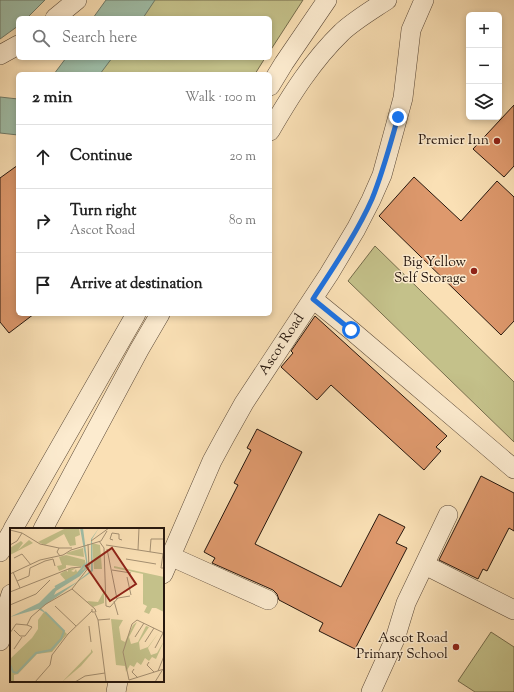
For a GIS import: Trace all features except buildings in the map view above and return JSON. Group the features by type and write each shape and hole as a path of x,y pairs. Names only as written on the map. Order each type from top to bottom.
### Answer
{"street":[{"path":"57,16 77,0"},
{"path":"272,83 327,0"},
{"path":"272,128 297,86 321,54 343,31 387,0"},
{"name":"Ascot Road","path":"164,571 212,461 225,437 244,403 313,299 356,229 371,200 382,175 403,98 411,30 424,0"},
{"path":"0,55 16,45"},
{"path":"313,299 514,469"},
{"path":"14,528 135,316"},
{"path":"44,528 159,316"},
{"path":"371,692 394,639 406,603 448,515"},
{"path":"0,552 10,535"},
{"path":"170,556 268,600"},
{"path":"425,565 514,610"},
{"path":"0,641 3,620 10,597"},
{"path":"116,692 118,682"}],"shaded area":[{"path":"0,0 45,0 29,16 16,16 16,27 0,39"},
{"path":"106,0 155,0 144,16 94,16"},
{"path":"151,0 303,0 272,48 272,16 139,16"},
{"path":"64,60 110,60 102,72 56,72"},
{"path":"107,60 264,60 256,72 98,72"},
{"path":"0,97 16,99 16,135 0,133"},
{"path":"375,246 514,382 514,442 348,281"},
{"path":"491,632 514,647 514,692 475,692 458,681"}],"place":[{"name":"Premier Inn","path":"497,141"},
{"name":"Big Yellow Self Storage","path":"474,271"},
{"name":"Ascot Road Primary School","path":"456,647"}],"route":[{"path":"351,330 313,299 356,229 371,200 382,175 398,117"}]}
